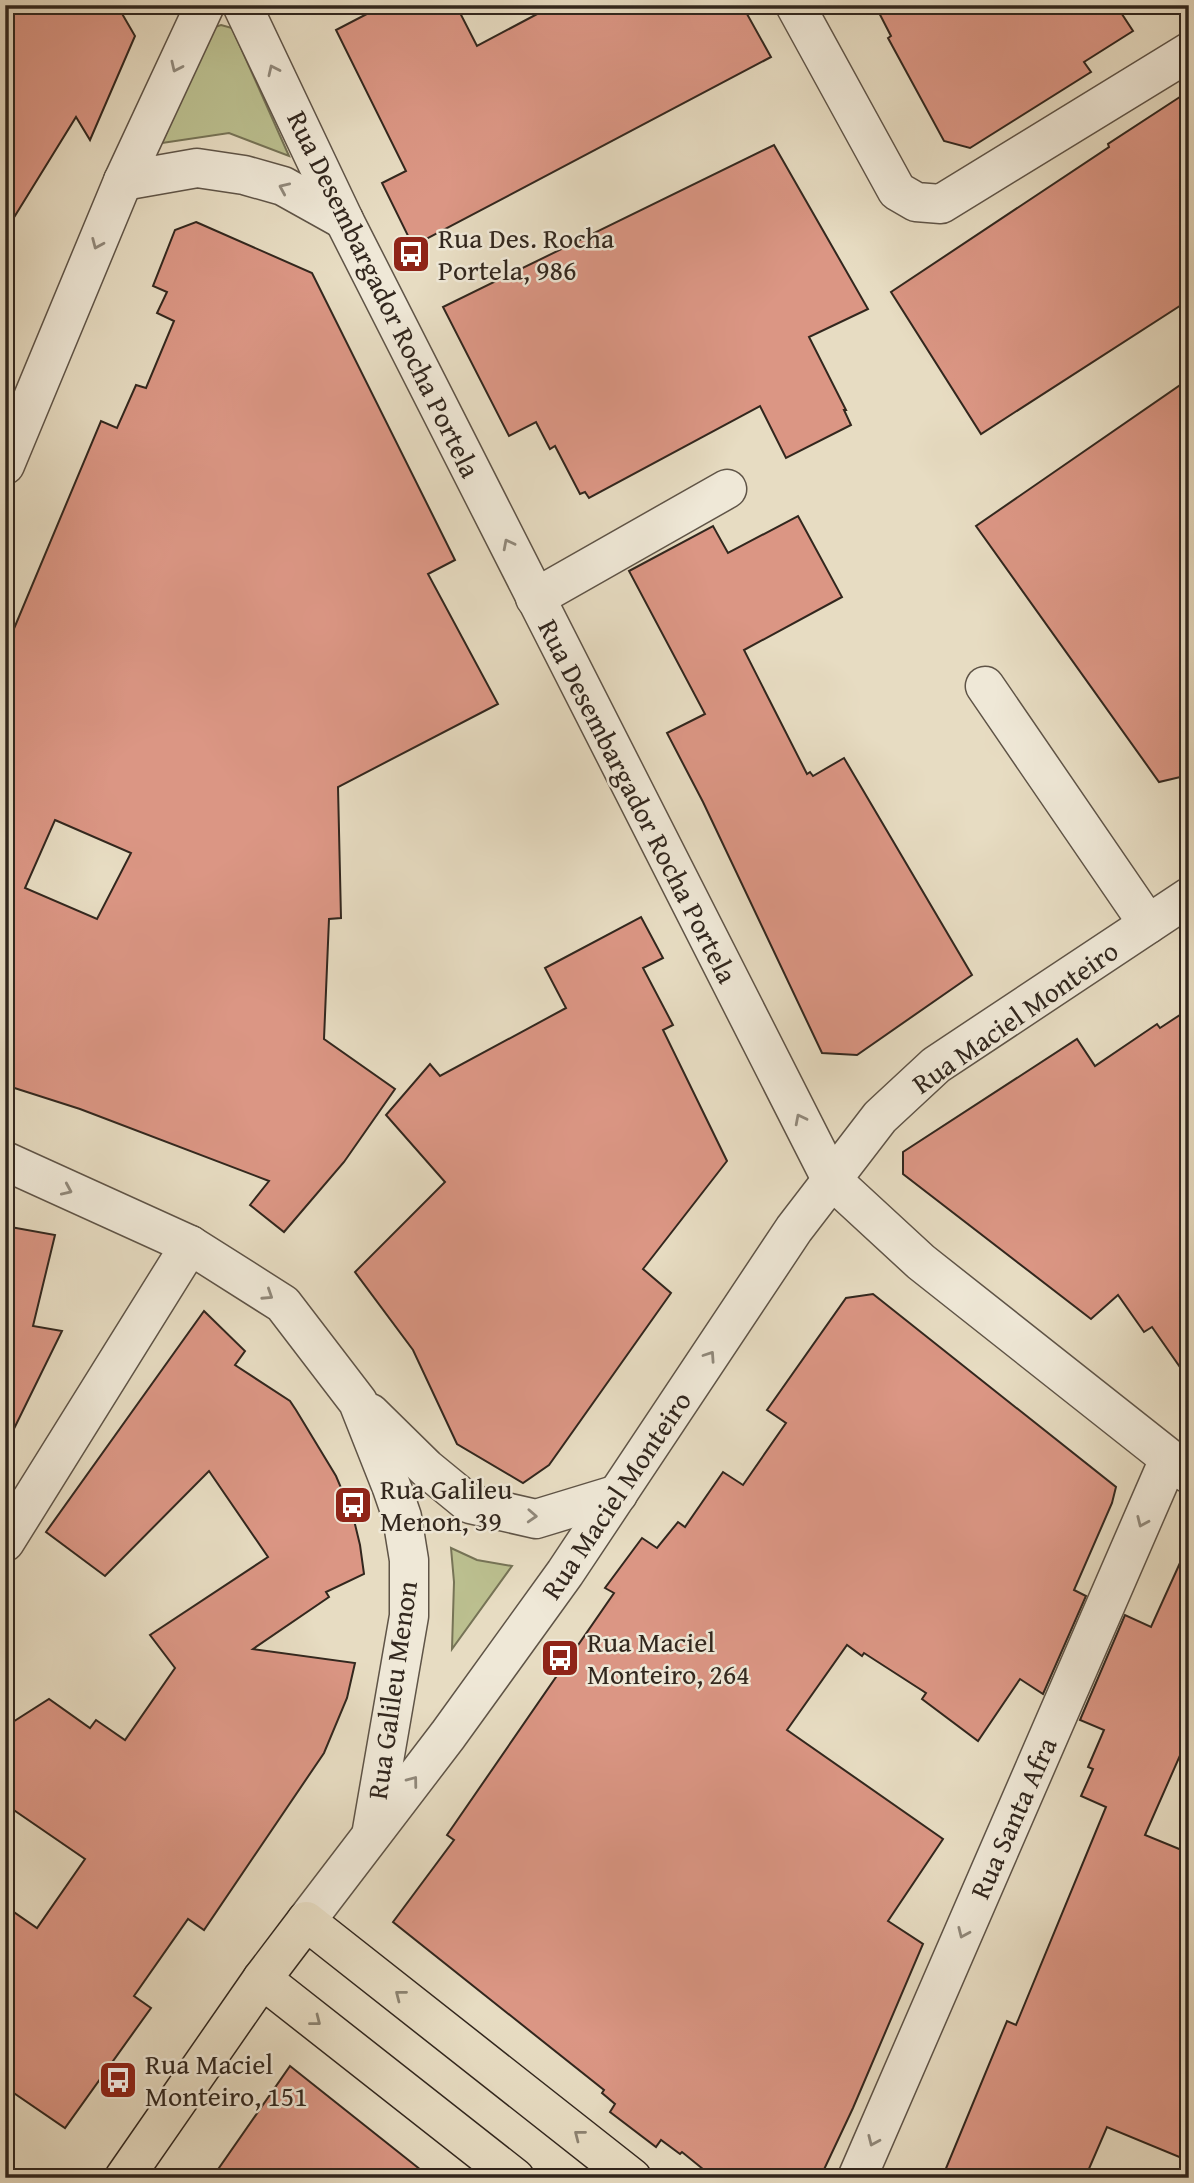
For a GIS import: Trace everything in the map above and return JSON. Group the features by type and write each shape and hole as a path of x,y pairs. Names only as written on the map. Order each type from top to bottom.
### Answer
{"main road":[{"name":"Rua Maciel Monteiro","path":"124,2178 262,1979 306,1921"},
{"path":"306,1921 632,2178"},
{"path":"262,1979 515,2178"}],"street":[{"path":"5,465 123,181 205,5"},
{"name":"Rua Desembargador Rocha Portela","path":"242,5 344,220 831,1180 922,1262 1182,1460"},
{"path":"794,5 897,191 916,202 941,204 1189,52"},
{"path":"123,181 197,168 244,175 283,186 344,220"},
{"path":"535,598 727,489"},
{"path":"985,686 1148,924"},
{"name":"Rua Maciel Monteiro","path":"306,1921 527,1627 794,1229 880,1117 936,1065 1189,897"},
{"name":"Rua Galileu Menon","path":"5,1161 190,1245 283,1304 358,1402 396,1498 409,1560 409,1616 372,1835"},
{"path":"5,1542 190,1245"},
{"path":"358,1402 426,1468 470,1504 536,1519 618,1494"},
{"name":"Rua Santa Afra","path":"857,2178 1182,1460"}],"green space":[{"path":"221,25 232,28 289,156 229,133 162,143 212,28"},
{"path":"451,1548 477,1560 512,1566 452,1649 454,1582"}],"building":[{"path":"5,5 117,5 135,36 90,140 76,117 5,232"},
{"path":"384,5 456,5 477,46 554,5 742,5 771,57 413,246 382,183 406,171 336,30"},
{"path":"875,5 1116,5 1133,31 1084,62 1091,72 970,148 944,141 888,38 891,36"},
{"path":"1189,91 1189,300 981,434 891,292"},
{"path":"774,145 868,309 809,337 851,425 786,458 760,406 589,498 585,492 580,494 555,446 550,449 536,422 509,436 443,307"},
{"path":"196,222 312,273 455,560 428,574 498,704 338,787 341,918 329,919 324,1039 395,1089 344,1162 284,1232 250,1205 269,1181 80,1109 5,1085 5,650 101,421 117,428 136,385 146,388 174,321 157,313 167,292 153,286 175,230","holes":["55,820 131,853 97,919 25,888"]},
{"path":"1189,379 1189,775 1159,782 976,526"},
{"path":"798,516 842,597 744,650 807,774 810,772 813,776 844,758 972,975 857,1055 822,1053 703,802 667,733 705,714 629,571 713,526 728,553"},
{"path":"641,917 663,958 643,968 673,1025 663,1030 727,1161 643,1269 671,1293 549,1465 523,1483 457,1444 413,1350 355,1272 445,1182 386,1115 430,1064 440,1076 566,1008 545,968"},
{"path":"1189,1009 1189,1380 1152,1327 1144,1332 1118,1295 1091,1319 903,1174 903,1152 1077,1039 1095,1066 1157,1024 1160,1028"},
{"path":"5,1226 55,1235 33,1326 62,1331 5,1447"},
{"path":"873,1294 1116,1487 1112,1503 1074,1590 1086,1596 1043,1694 1020,1679 978,1741 922,1699 926,1693 847,1645 787,1730 943,1839 888,1921 923,1944 820,2178 714,2178 682,2152 680,2154 661,2140 656,2147 610,2112 615,2104 602,2093 604,2090 393,1922 454,1840 447,1835 614,1593 605,1588 642,1538 657,1548 678,1522 685,1527 723,1472 743,1485 786,1423 767,1410 846,1298"},
{"path":"204,1311 245,1351 235,1365 290,1401 296,1410 336,1476 353,1516 360,1545 364,1574 326,1592 329,1597 253,1649 355,1663 347,1698 324,1753 204,1930 188,1919 134,1996 151,2008 65,2128 5,2087 5,1906 37,1928 85,1859 5,1804 5,1727 49,1699 90,1728 96,1720 125,1740 175,1668 150,1635 268,1557 209,1471 105,1576 46,1532"},
{"path":"1189,1543 1189,1735 1145,1835 1189,1853 1189,2161 1107,2127 1085,2178 942,2178 1007,2021 1016,2025 1106,1807 1081,1796 1093,1769 1088,1767 1104,1730 1080,1720 1125,1615 1151,1627"},
{"path":"290,2066 363,2124 431,2178 212,2178"}],"place":[{"name":"Rua Des. Rocha Portela, 986","path":"411,254"},
{"name":"Rua Galileu Menon, 39","path":"353,1505"},
{"name":"Rua Maciel Monteiro, 264","path":"560,1658"},
{"name":"Rua Maciel Monteiro, 151","path":"118,2080"}]}
